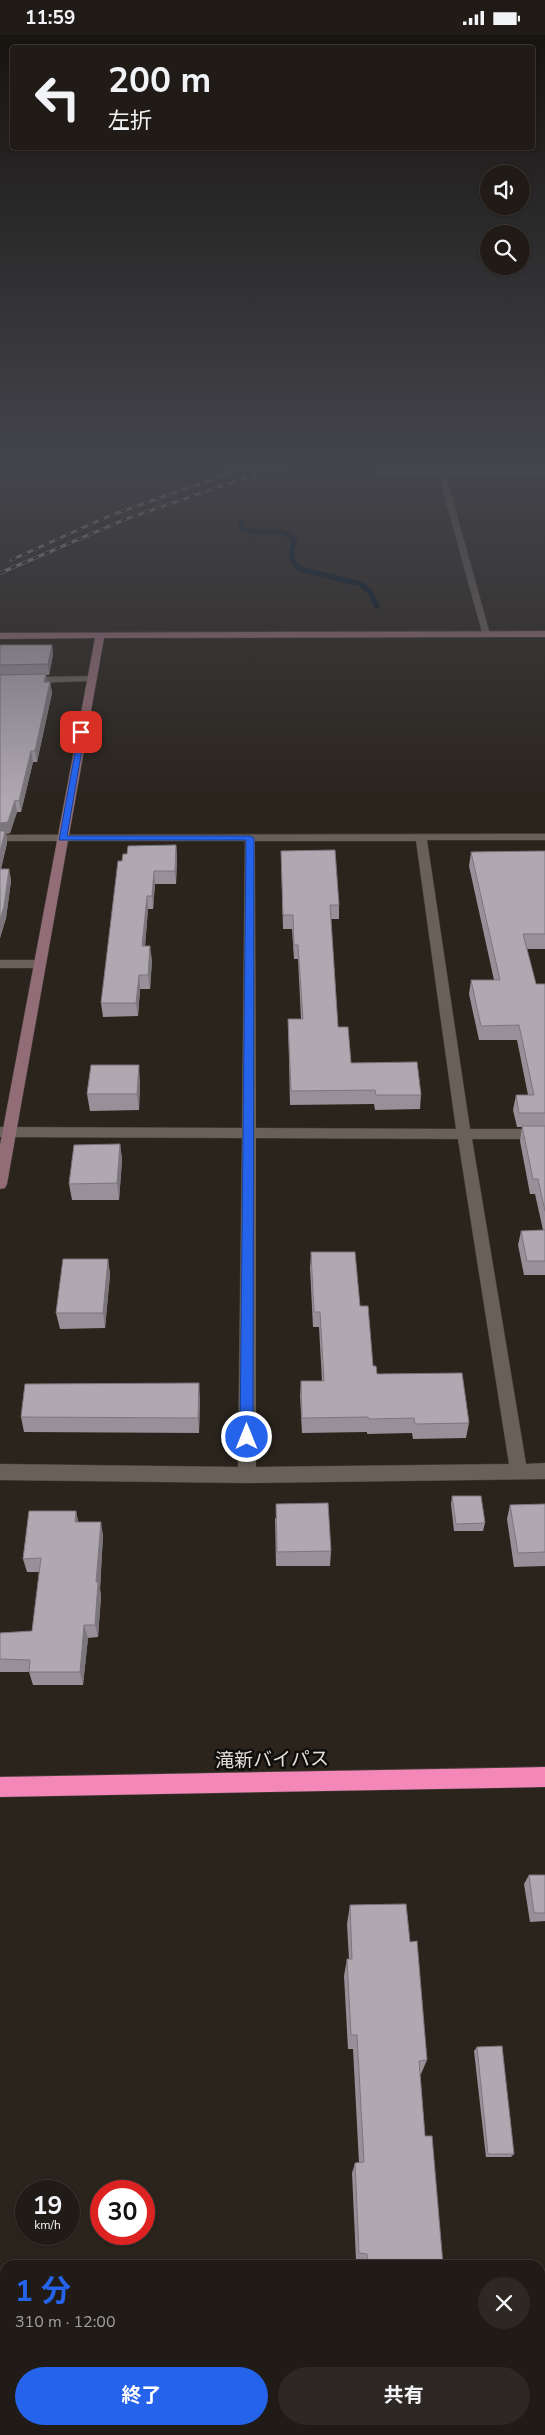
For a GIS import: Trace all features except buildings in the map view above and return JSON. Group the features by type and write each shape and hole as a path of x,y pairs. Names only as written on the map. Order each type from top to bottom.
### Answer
{"highway":[{"name":"滝新バイパス","path":"0,1787 545,1777"}],"street":[{"path":"470,577 486,634"},
{"path":"0,636 545,634"},
{"path":"0,1185 5,1132 40,964 100,635"},
{"path":"0,681 91,679"},
{"path":"421,837 464,1135 519,1471"},
{"path":"0,839 545,837"},
{"path":"247,1475 250,838"},
{"path":"0,964 40,964"},
{"path":"5,1132 545,1134"},
{"path":"0,1472 247,1475 545,1471"}],"waterway":[{"path":"333,577 361,584 369,591 377,606"}],"route":[{"path":"81,732 62,838 250,838 247,1437"}]}
